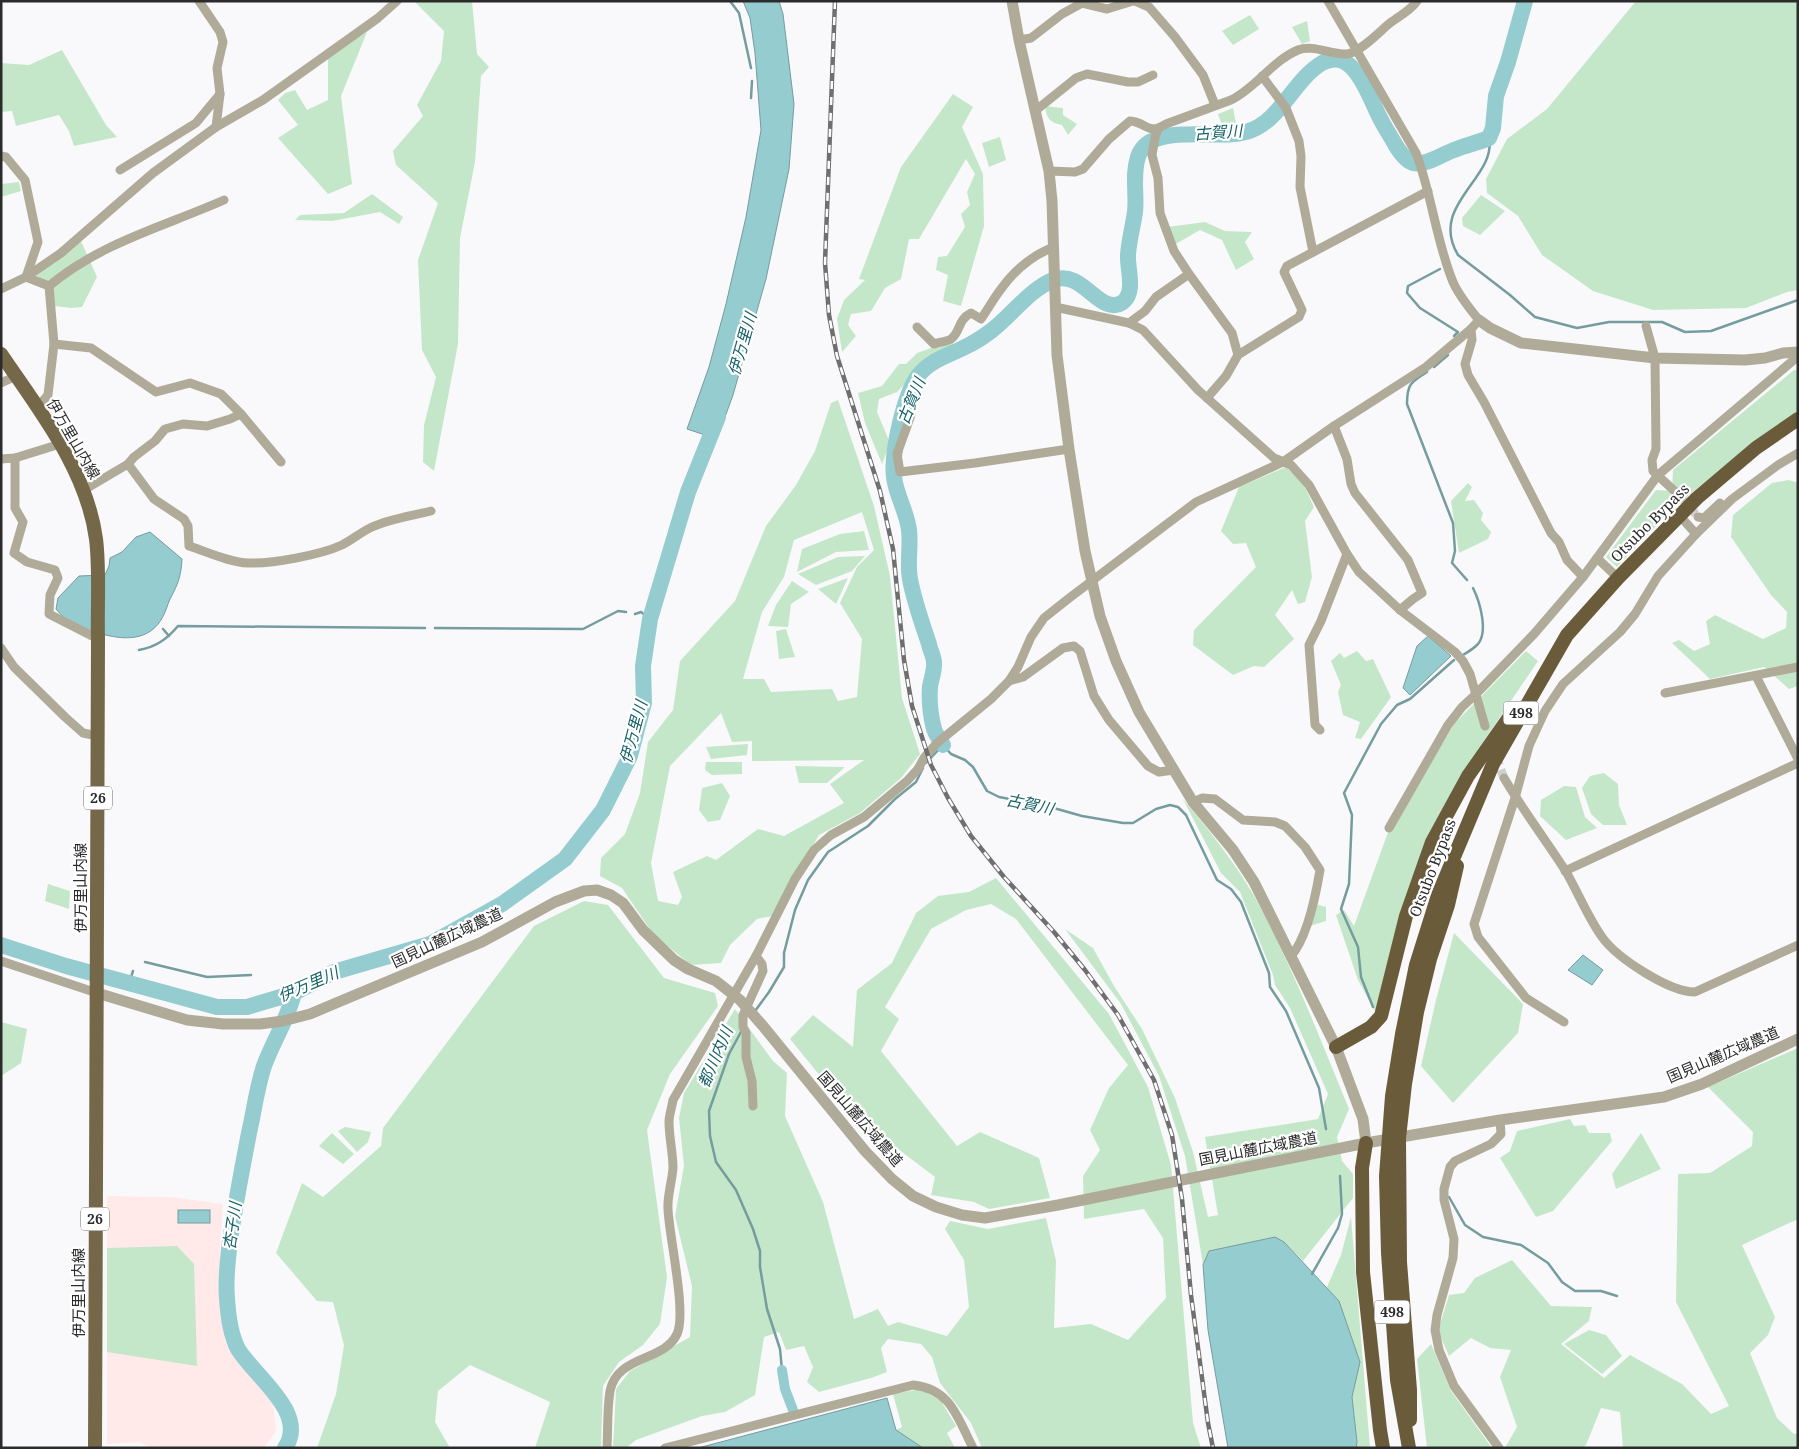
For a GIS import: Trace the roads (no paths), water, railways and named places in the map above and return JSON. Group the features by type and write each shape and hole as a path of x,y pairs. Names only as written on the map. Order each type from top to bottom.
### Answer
{"highway":[{"name":"Otsubo Bypass","path":"1409,1448 1396,1380 1388,1253 1386,1176 1392,1096 1402,1034 1416,965 1438,895 1493,764 1568,635 1618,578 1697,498 1756,448 1798,419"},
{"path":"1336,1047 1370,1027 1381,1016 1406,916 1432,842 1468,776 1568,635"},
{"path":"1409,1448 1410,1390 1400,1262 1399,1138 1405,1084 1417,1012 1430,959 1448,905 1466,826"},
{"path":"1366,1143 1362,1168 1364,1272 1380,1430 1384,1448"}],"main road":[{"name":"伊万里山内線","path":"1,354 60,444 84,490 96,540 98,736 95,1448"}],"street":[{"path":"199,1 220,32 223,42 217,68 220,94 216,127"},
{"path":"1,289 26,277 60,253 153,173 216,127 262,100 378,18 397,1"},
{"path":"1012,1 1049,171 1055,269 1057,355 1085,551 1100,616 1116,661 1139,712 1193,802 1233,850 1254,882 1336,1047 1363,1119 1366,1143"},
{"path":"1019,40 1031,38 1062,14 1082,3 1108,9 1134,1 1149,7 1175,37 1203,75 1215,105"},
{"path":"1328,1 1416,153 1428,191 1444,256 1454,283 1469,308 1479,320 1490,328 1521,343 1655,358 1745,360 1797,352 1796,358 1658,475 1583,576 1534,634 1475,696 1462,707 1448,725 1389,828"},
{"path":"1238,355 1232,333 1188,274 1174,251 1160,213 1158,178 1152,155 1156,137 1166,124 1241,95 1275,65 1298,50 1308,48 1347,54 1356,51 1392,21 1404,15 1417,1"},
{"path":"1035,111 1076,78 1086,74 1128,82 1138,82 1153,75"},
{"path":"1262,76 1281,99 1299,141 1301,156 1300,187 1313,252"},
{"path":"120,170 196,123 220,94"},
{"path":"1049,171 1075,172 1083,169 1109,139 1130,121 1135,121 1150,130 1156,137"},
{"path":"1,156 6,157 25,180 38,242 26,277"},
{"path":"1207,398 1226,376 1238,355 1299,317 1302,310 1284,272 1287,266 1428,191"},
{"path":"49,286 69,270 98,253 140,233 193,214 224,200"},
{"path":"917,327 934,344 950,339 957,331 964,316 972,313 981,319 1001,288 1016,272 1040,252 1054,247"},
{"path":"1129,323 1145,311 1156,297 1188,274"},
{"path":"26,277 49,286"},
{"path":"37,408 48,395 54,344 49,286"},
{"path":"1055,302 1129,323 1144,330 1198,390 1274,458 1291,465 1309,485 1359,572 1400,610 1455,652 1463,661 1470,674 1485,726"},
{"path":"607,1448 610,1389 616,1378 636,1360 658,1352 668,1345 678,1333 681,1314 668,1208 673,1167 669,1121 673,1100 736,997 795,879 814,850 831,835 864,817 907,781 939,741 992,699 1018,667 1031,637 1044,618 1196,502 1283,462 1334,426 1426,367 1479,320"},
{"path":"1646,326 1655,358 1656,449 1652,460 1653,471 1680,497"},
{"path":"1471,329 1472,340 1465,364 1468,376 1484,402 1551,533 1559,542 1567,560 1583,576"},
{"path":"54,344 91,348 156,392 190,383 221,394 241,414 281,462"},
{"path":"1,383 16,376"},
{"path":"84,490 128,464 155,441 164,430 183,424 207,426 241,414"},
{"path":"911,415 897,454 900,472 1069,449"},
{"path":"1334,426 1348,459 1351,484 1355,493 1408,560 1422,593 1400,610"},
{"path":"1,459 16,458 60,444"},
{"path":"1564,1022 1526,998 1478,937 1474,924 1516,798 1529,746 1549,704 1563,684 1620,632 1635,614 1658,576 1696,534 1732,499 1778,465 1798,453"},
{"path":"16,458 15,508 23,522 14,552 27,562 55,570 58,578 50,595 49,614 98,639"},
{"path":"128,464 154,500 184,518 188,526 189,546 230,560 247,563 268,563 324,552 392,520 431,511"},
{"path":"1698,517 1704,518 1726,498 1732,499"},
{"path":"1680,516 1696,534"},
{"path":"1320,730 1315,725 1309,645 1321,621 1347,554"},
{"path":"1597,558 1618,578"},
{"path":"1008,681 1023,677 1063,648 1074,646 1080,651 1094,696 1109,720 1148,766 1159,772 1174,770"},
{"path":"1,648 14,667 64,717 83,733 98,736"},
{"path":"1665,693 1798,667"},
{"path":"1756,676 1798,758"},
{"path":"1565,871 1798,763"},
{"path":"1504,778 1565,871 1602,938 1617,952 1658,981 1686,992 1695,992 1798,944"},
{"path":"1193,802 1202,798 1215,800 1243,820 1275,822 1285,826 1305,847 1320,870 1316,897 1297,949 1291,956"},
{"name":"国見山麓広域農道","path":"97,992 187,1020 223,1024 260,1024 310,1014 482,942 555,902 584,891 597,890 612,895 623,903 643,930 674,960 716,981 736,997 866,1151 892,1179 913,1196 936,1207 962,1215 985,1218 1366,1143 1500,1120 1664,1097 1702,1084 1798,1039"},
{"path":"753,1106 752,1081 746,1057 743,1015 762,977 762,964 756,956"},
{"path":"1,962 97,992"},
{"path":"1499,1448 1454,1386 1439,1350 1435,1330 1437,1315 1453,1258 1454,1239 1444,1200 1444,1189 1450,1167 1455,1161 1491,1144 1501,1134 1500,1120"},
{"path":"666,1448 913,1385 925,1387 939,1393 950,1404 973,1448"}],"water":[{"path":"743,1 779,1 783,14 794,104 789,169 766,279 733,395 717,439 687,429 709,367 726,304 746,217 761,130 755,53 750,18"},
{"path":"150,532 182,559 177,584 162,618 155,628 139,636 122,638 90,631 68,620 59,613 56,609 58,598 79,576 105,575 110,558 122,552 136,537"},
{"path":"1428,636 1451,656 1410,695 1403,688 1417,646"},
{"path":"1583,955 1603,970 1592,985 1568,970"},
{"path":"178,1210 210,1210 210,1223 178,1223"},
{"path":"1275,1237 1284,1242 1339,1301 1360,1362 1352,1397 1356,1448 1228,1448 1208,1330 1203,1265 1209,1251"},
{"path":"887,1398 896,1430 923,1448 698,1448"}],"waterway":[{"path":"730,1 739,13 751,68"},
{"name":"古賀川","path":"943,745 934,729 930,708 930,687 934,660 918,612 910,579 909,530 894,477 895,454 903,410 918,376 934,362 972,344 988,333 1036,290 1053,280 1064,278 1073,281 1107,304 1115,305 1123,302 1127,298 1130,286 1128,255 1135,212 1136,164 1145,146 1156,139 1170,136 1234,134 1258,127 1278,111 1302,80 1322,63 1333,59 1351,66 1364,85 1396,146 1410,162 1423,163 1458,148 1489,138 1493,128 1496,96 1508,62 1525,1"},
{"path":"751,98 752,81"},
{"path":"1489,138 1489,152 1483,166 1465,193 1451,221 1451,237 1458,255 1535,317 1577,328 1609,322 1662,322 1685,332 1711,331 1798,300"},
{"path":"1440,269 1408,286 1407,293 1420,308 1458,332 1454,336"},
{"path":"1434,367 1448,355"},
{"path":"1427,372 1411,384 1407,404 1453,523 1455,551 1452,563 1467,580"},
{"name":"伊万里川","path":"1,945 66,966 217,1007 247,1007 294,993 334,972 430,944 502,904 565,859 603,810 630,756 644,703 643,666 650,619 688,492 718,417"},
{"path":"1463,655 1481,640 1483,625 1481,609 1473,588"},
{"path":"435,628 583,629 618,611 626,612"},
{"path":"635,614 641,612 650,619"},
{"path":"139,650 161,642 178,626 425,628"},
{"path":"163,629 169,636"},
{"path":"1373,1007 1361,977 1358,947 1341,909 1349,884 1352,815 1344,793 1381,724 1397,705 1410,699 1454,660"},
{"name":"古賀川","path":"926,763 943,745 951,754 965,760 973,767 987,791 999,797 1043,805 1082,816 1133,823 1156,809 1170,805 1178,807 1186,815 1217,880 1231,889 1241,902 1269,973 1270,987 1286,1011 1319,1088 1326,1129"},
{"name":"都川内川","path":"755,1011 784,967 784,953 795,910 808,880 828,852 868,826 895,799 916,782 923,768"},
{"path":"145,962 207,977 251,975"},
{"path":"129,983 133,971"},
{"name":"杏子川","path":"285,1448 291,1435 290,1422 285,1408 246,1360 235,1343 229,1318 226,1283 234,1214 259,1082 294,993"},
{"name":"都川内川","path":"742,1030 729,1054 709,1111 710,1136 716,1162 736,1190 753,1229 760,1251 760,1267 767,1309 780,1349 782,1370"},
{"name":"古賀川","path":"1312,1274 1338,1228 1342,1214 1340,1176"},
{"path":"1449,1197 1465,1225 1483,1237 1521,1245 1548,1263 1562,1282 1575,1291 1601,1291 1617,1296"},
{"name":"都川内川","path":"782,1370 785,1389 793,1410"}],"tunnel":[{"path":"1681,497 1698,517"},
{"path":"1496,757 1504,778"}],"railway":[{"path":"835,1 825,263 829,315 837,356 880,491 893,549 904,660 912,706 931,765 971,836 1085,970 1118,1015 1154,1080 1172,1135 1182,1199 1191,1295 1213,1448"}]}
